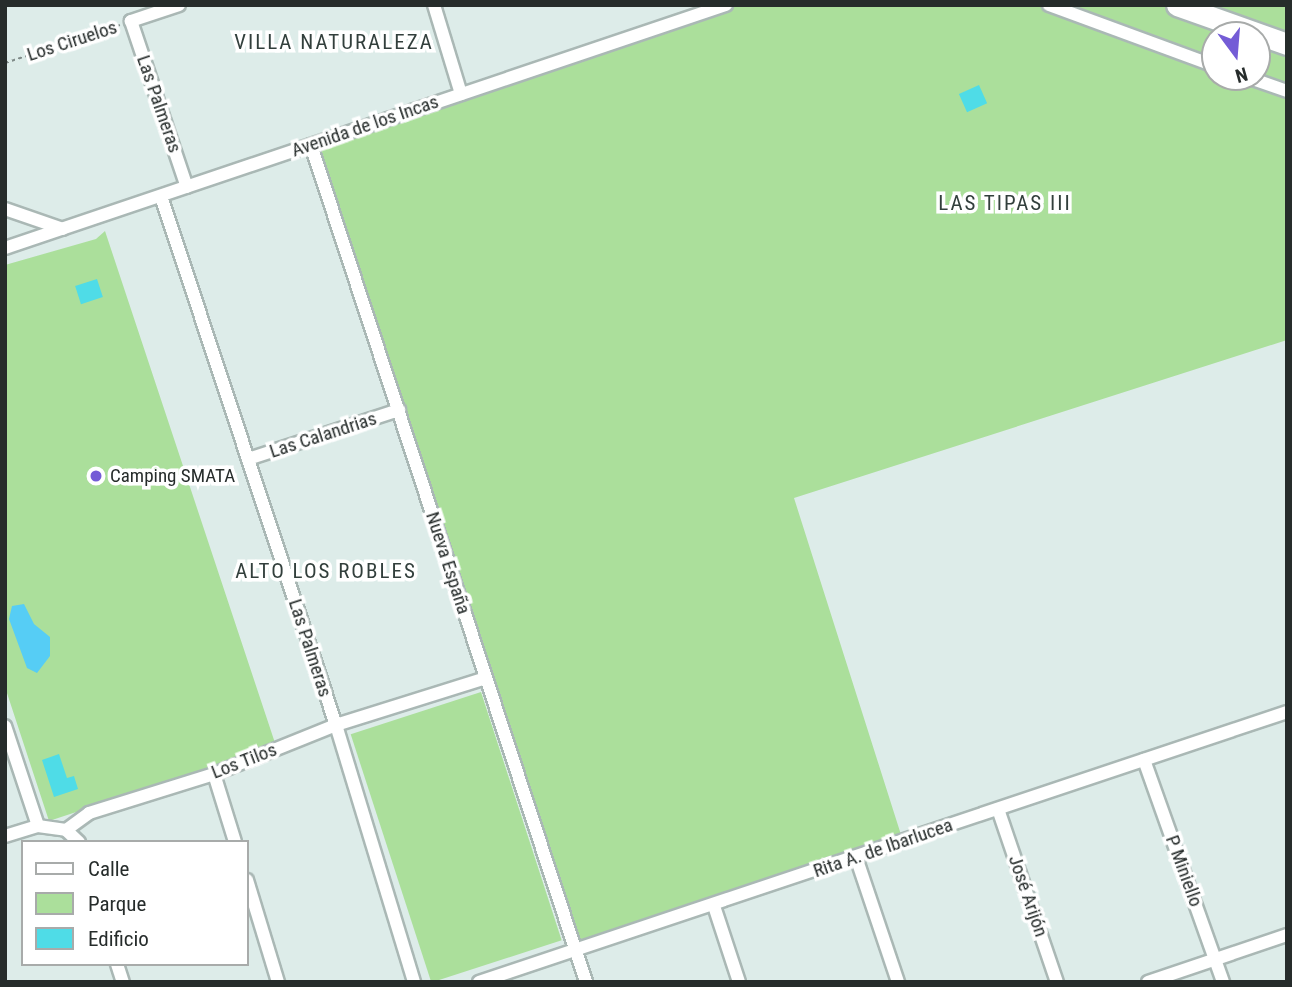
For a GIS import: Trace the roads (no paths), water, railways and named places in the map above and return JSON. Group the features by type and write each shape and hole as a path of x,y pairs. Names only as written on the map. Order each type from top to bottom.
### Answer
{"highway":[{"path":"1177,5 1287,44"}],"street":[{"name":"Los Ciruelos","path":"131,22 179,5"},
{"path":"434,5 461,94"},
{"name":"Avenida de los Incas","path":"5,248 726,5"},
{"path":"1049,5 1201,61"},
{"name":"Las Palmeras","path":"131,22 187,187"},
{"name":"Nueva España","path":"311,145 586,982"},
{"name":"Las Palmeras","path":"161,196 336,725 414,982"},
{"path":"5,209 64,230"},
{"name":"Las Calandrias","path":"248,459 398,410"},
{"name":"Los Tilos","path":"66,830 89,813 214,774 336,725 486,678"},
{"name":"Rita A. de Ibarlucea","path":"479,982 714,906 1286,713"},
{"path":"5,726 38,826"},
{"name":"P Miniello","path":"1144,760 1223,982"},
{"path":"214,774 234,840"},
{"name":"José Arijón","path":"998,809 1057,982"},
{"path":"5,836 38,826 66,830 77,840"},
{"path":"856,857 898,982"},
{"path":"248,883 278,982"},
{"path":"714,906 739,982"},
{"path":"1148,982 1287,935"}],"water":[{"path":"24,604 34,624 50,637 50,656 37,673 27,668 9,619 12,606"}],"place":[{"name":"Camping SMATA","path":"96,476"}],"district":[{"name":"VILLA NATURALEZA","path":"334,42"},
{"name":"LAS TIPAS III","path":"1005,203"},
{"name":"ALTO LOS ROBLES","path":"326,571"}]}
